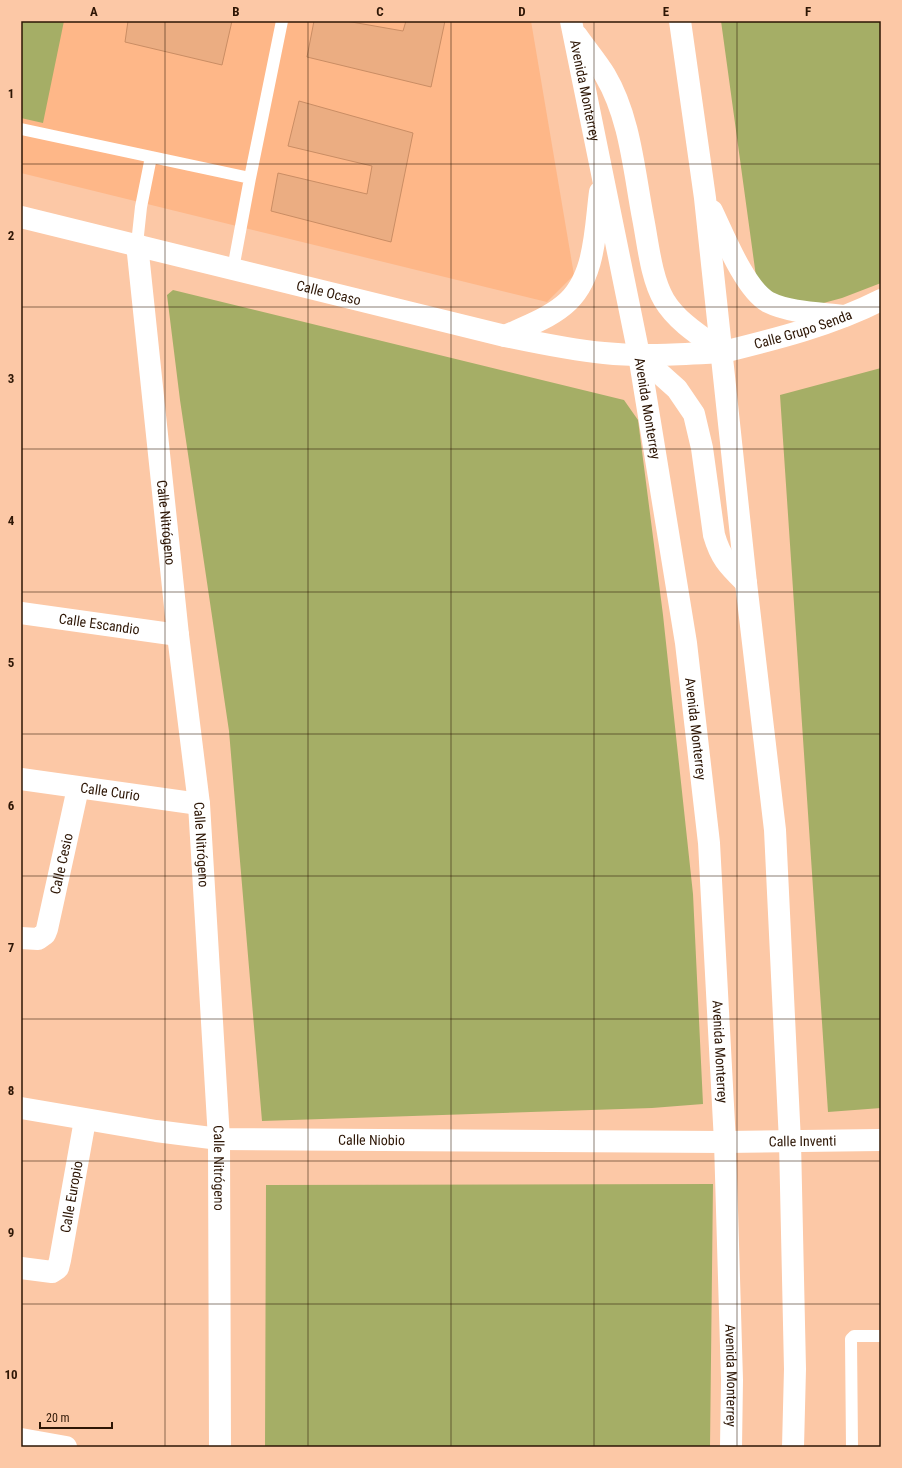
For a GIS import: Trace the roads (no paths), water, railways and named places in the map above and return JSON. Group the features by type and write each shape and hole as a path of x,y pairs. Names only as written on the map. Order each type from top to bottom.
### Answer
{"main road":[{"path":"680,21 705,198 723,352 746,583 775,830 790,1142 794,1369 793,1447"},
{"path":"571,25 605,76 621,110 628,138 651,260 659,291 664,301 680,319 723,352"},
{"name":"Avenida Monterrey","path":"571,25 639,354 686,643 709,843 725,1142 732,1380 731,1447"},
{"path":"505,336 548,316 564,305 575,294 585,277 593,250 602,173"},
{"path":"705,198 747,280 761,297 776,305 788,308 844,316"},
{"name":"Calle Ocaso","path":"21,217 137,244 505,336 573,349 639,354"},
{"name":"Calle Nitrógeno","path":"137,244 178,635 199,804 219,1139 220,1447"},
{"name":"Calle Grupo Senda","path":"639,354 723,352 764,342 844,316 881,300"},
{"path":"639,354 677,389 694,414 702,448 714,535 718,548 725,562 746,583"},
{"name":"Calle Escandio","path":"21,613 178,635"},
{"name":"Calle Curio","path":"21,779 199,804"},
{"name":"Calle Cesio","path":"31,937 47,929 78,788"},
{"name":"Calle Niobio","path":"21,1108 85,1120 219,1139 725,1142"},
{"name":"Calle Europio","path":"21,1268 55,1272 60,1260 85,1120"},
{"name":"Calle Inventi","path":"725,1142 881,1140"},
{"path":"21,1439 56,1446"}],"lane":[{"path":"233,269 282,21"},
{"path":"21,129 250,178"},
{"path":"137,244 140,215 151,157"},
{"path":"852,1447 851,1339 854,1336 881,1336"}]}
